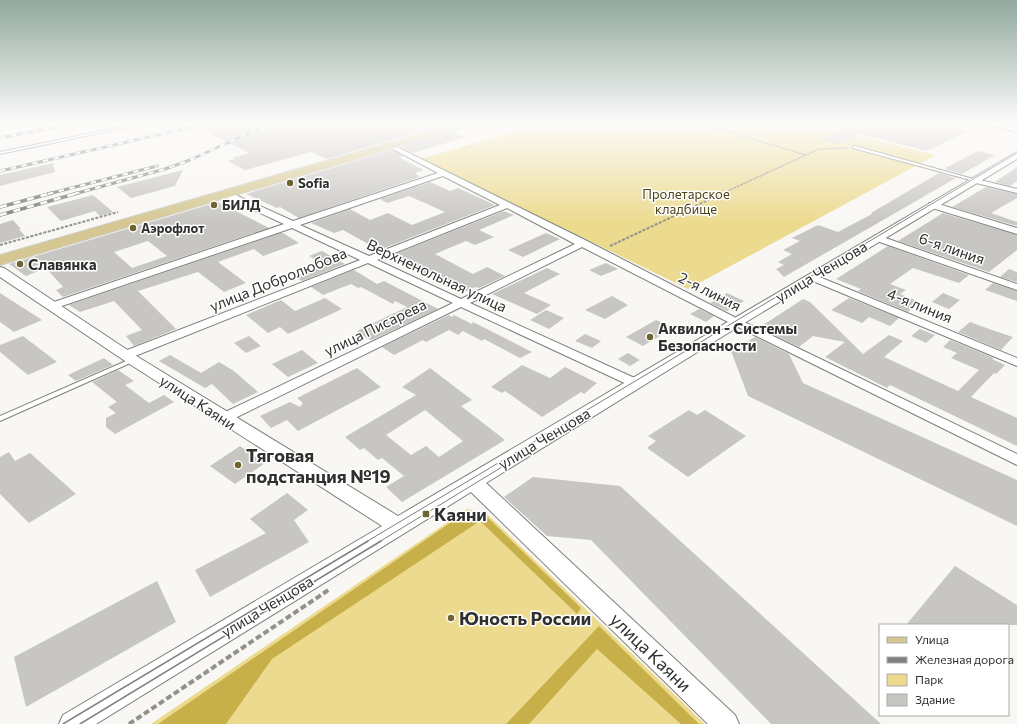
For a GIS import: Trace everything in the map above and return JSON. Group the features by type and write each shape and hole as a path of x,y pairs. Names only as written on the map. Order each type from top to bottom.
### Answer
{"main road":[{"path":"0,254 330,157"},
{"path":"0,260 354,157"}],"street":[{"name":"2-я линия","path":"412,157 584,243 736,322 1017,460"},
{"name":"улица Ченцова","path":"72,724 736,322 1015,157"},
{"path":"52,306 444,173"},
{"path":"975,180 1017,191"},
{"name":"Верхненольная улица","path":"226,194 635,383"},
{"name":"улица Добролюбова","path":"129,358 368,260 508,205"},
{"path":"932,206 1017,231"},
{"name":"6-я линия","path":"877,238 1017,287"},
{"name":"улица Писарева","path":"224,418 584,243"},
{"name":"улица Каяни","path":"0,271 129,358 399,527"},
{"name":"4-я линия","path":"812,277 1017,362"},
{"name":"улица Каяни","path":"473,482 726,724"}],"lane":[{"path":"890,157 975,180"},
{"path":"0,419 129,358"}],"path":[{"path":"599,251 802,157"},
{"path":"129,724 331,588"}],"green space":[{"name":"Пролетарское кладбище","path":"428,157 933,157 688,289 421,159"},
{"name":"Юность России","path":"467,509 486,513 705,724 151,724"}],"shaded area":[{"path":"466,512 484,514 581,608 577,614 480,521 272,659 226,724 158,724"},
{"path":"599,626 699,724 681,724 597,649 529,724 506,724"}],"building":[{"path":"293,157 245,170 228,161 235,159 232,158"},
{"path":"321,157 334,157 326,159"},
{"path":"369,157 402,157 400,158 424,170 415,173 420,177 299,218 280,207 277,208 246,194"},
{"path":"967,157 992,157 962,174 945,168"},
{"path":"53,163 55,172 0,186 0,175"},
{"path":"1017,167 1017,181 1010,186 995,182"},
{"path":"183,170 175,186 131,198 117,187"},
{"path":"939,173 956,178 784,277 776,269 784,265 778,262 792,254 783,250 800,241 792,238 818,225 838,232 872,214 871,213"},
{"path":"430,182 450,191 458,188 495,205 379,250 343,230 334,233 311,223 350,209 370,220 388,213 412,225 445,212 409,196 387,203 380,199"},
{"path":"986,187 1017,194 1017,198 991,213 1017,222 1017,226 952,207"},
{"path":"93,195 113,212 100,216 95,211 61,221 47,207"},
{"path":"218,202 269,228 63,297 56,290 63,287 46,268 26,276 9,264","holes":["148,241 167,256 132,268 114,252"]},
{"path":"504,211 514,215 479,230 494,237 475,245 466,241 435,254 473,274 487,267 505,276 479,288 476,287 464,292 442,279 438,281 414,268 417,266 395,254"},
{"path":"943,213 1017,235 1017,250 989,272 898,241"},
{"path":"13,220 25,236 0,243 0,224"},
{"path":"283,233 299,243 263,256 254,249 218,262 246,283 224,292 198,272 138,291 176,329 134,346 126,336 142,330 114,301 80,312 69,305"},
{"path":"546,233 560,239 523,257 508,250"},
{"path":"888,246 969,275 959,283 913,268 890,284 906,290 900,294 920,302 908,312 858,291 861,289 836,279"},
{"path":"322,251 345,264 302,281 294,276 323,264 309,256"},
{"path":"606,263 618,269 601,276 589,270"},
{"path":"547,268 560,274 524,293 551,305 537,314 492,294"},
{"path":"1009,269 1017,272 1017,282 1000,277"},
{"path":"354,270 377,284 384,281 438,309 372,340 368,339 357,331 407,307 395,301 393,304 361,287 358,288 351,284 323,295 311,287"},
{"path":"993,283 1017,291 1017,301 985,290"},
{"path":"0,293 42,320 14,332 0,322"},
{"path":"727,293 744,301 727,311 710,303"},
{"path":"943,293 960,300 949,309 932,302"},
{"path":"612,296 628,305 605,319 585,310"},
{"path":"325,298 342,309 288,334 280,327 268,333 246,315 281,300 295,311"},
{"path":"849,298 899,318 890,326 869,317 862,323 831,310"},
{"path":"803,299 810,302 863,354 889,335 903,341 884,357 958,391 979,370 951,358 957,353 943,347 950,340 994,358 992,359 1005,365 996,374 994,373 971,397 1017,418 1017,446 890,385 887,388 825,357 845,342 813,336 799,347 766,331 770,328 760,327"},
{"path":"699,309 714,316 706,322 690,314"},
{"path":"546,310 564,318 549,329 530,320"},
{"path":"449,315 452,317 454,315 472,324 473,322 532,352 520,358 484,339 482,341 463,331 458,335 449,330 426,342 423,340 394,355 382,347"},
{"path":"656,320 673,328 643,346 626,337"},
{"path":"970,322 1013,337 1001,350 958,332"},
{"path":"920,329 935,335 926,343 911,336"},
{"path":"585,334 601,341 592,348 575,341"},
{"path":"23,336 57,362 28,375 0,352 0,345"},
{"path":"249,336 261,346 246,353 234,343"},
{"path":"755,337 789,354 803,383 1017,480 1017,526 748,396 731,351"},
{"path":"302,350 318,363 288,377 272,364"},
{"path":"628,353 640,360 630,366 618,359"},
{"path":"170,355 201,373 219,362 234,371 258,392 233,404 212,384 205,388 159,361"},
{"path":"104,358 113,365 76,381 68,375"},
{"path":"522,365 550,378 565,367 597,383 584,394 581,392 542,417 505,391 502,393 491,387"},
{"path":"357,368 381,387 298,431 287,420 271,428 260,416 290,402 300,407 303,403 297,398"},
{"path":"430,368 472,400 461,406 505,440 402,502 386,487 404,476 382,458 378,460 364,448 360,450 345,437 416,395 402,387","holes":["425,410 463,441 439,457 426,446 411,455 386,435"]},
{"path":"118,370 134,381 125,385 149,403 164,395 174,402 115,434 106,427 106,418 116,413 108,407 117,402 92,382"},
{"path":"689,410 697,415 705,410 746,436 688,477 647,448 656,441 648,436"},
{"name":"Тяговая подстанция №19","path":"240,446 265,463 235,484 210,466"},
{"path":"9,452 15,461 30,453 76,494 29,523 0,494 0,457"},
{"path":"533,477 620,486 881,724 771,724 591,540 547,536 504,497"},
{"path":"287,493 308,510 294,520 309,542 210,597 195,570 266,533 250,519"},
{"path":"955,566 1017,605 1017,625 907,624"},
{"path":"157,581 176,622 26,707 14,657"}],"tram line":[{"path":"366,542 1011,157"},
{"path":"379,542 502,467"},
{"path":"63,724 368,541"},
{"path":"80,724 381,541"}],"railway":[{"path":"0,171 62,157"},
{"path":"74,194 165,169 197,157"},
{"path":"48,194 157,166"},
{"path":"0,207 52,193"},
{"path":"0,215 78,193"}],"place":[{"name":"Sofia","path":"290,183"},
{"name":"БИЛД","path":"214,205"},
{"name":"Аэрофлот","path":"133,228"},
{"name":"Славянка","path":"20,264"},
{"name":"Аквилон - Системы Безопасности","path":"650,337"},
{"name":"Тяговая подстанция №19","path":"238,465"},
{"name":"Каяни","path":"426,514"},
{"name":"Юность России","path":"451,618"}]}
